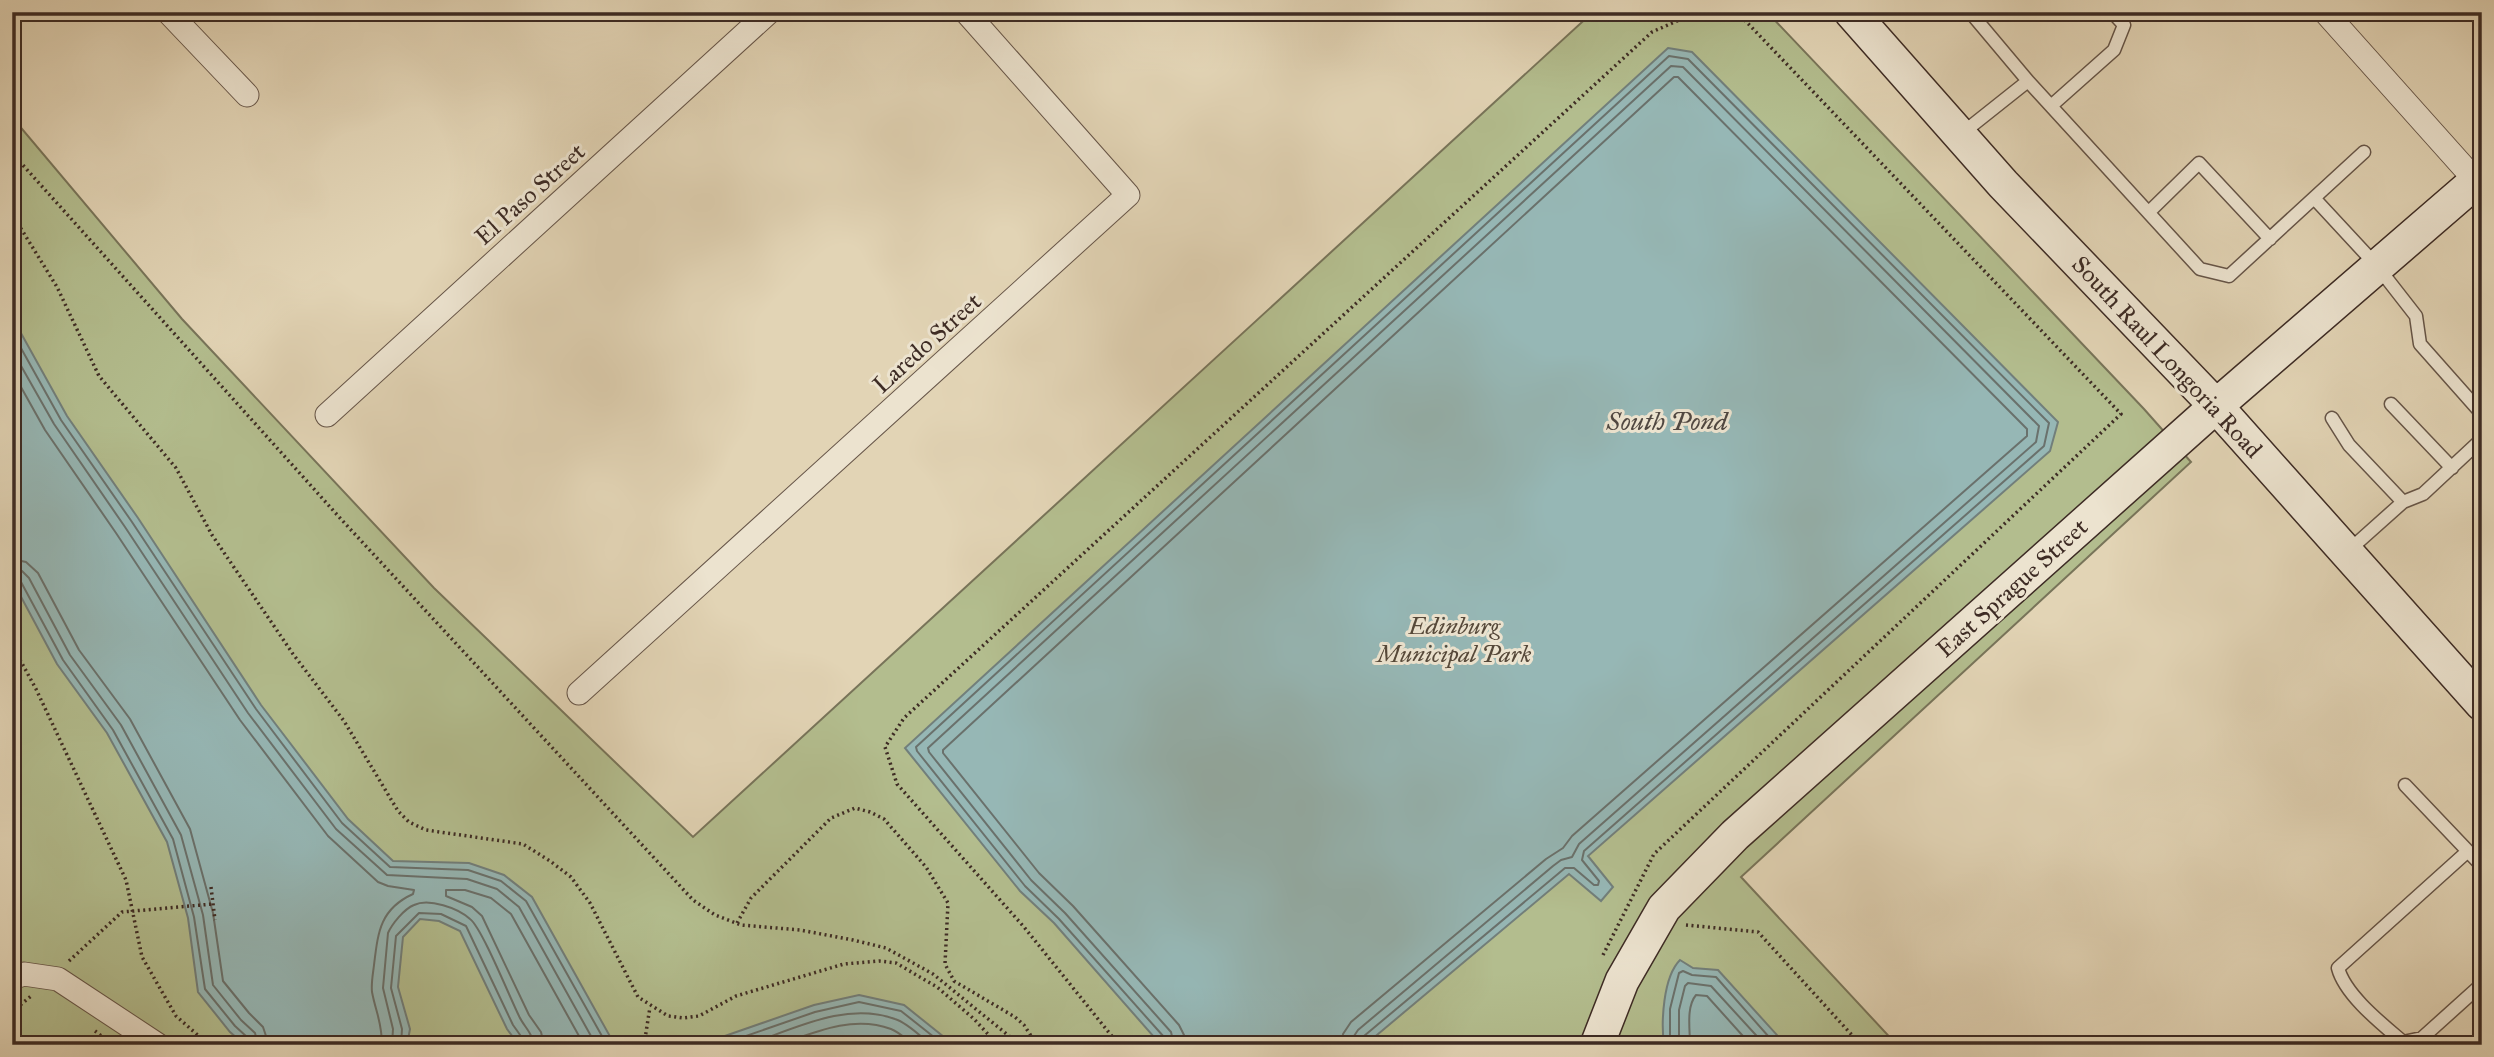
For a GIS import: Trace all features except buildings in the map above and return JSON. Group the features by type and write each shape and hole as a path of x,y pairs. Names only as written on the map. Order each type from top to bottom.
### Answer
{"street":[{"path":"168,12 247,95"},
{"name":"El Paso Street","path":"327,415 769,12"},
{"name":"Laredo Street","path":"579,693 1128,195 966,12"},
{"name":"South Raul Longoria Road","path":"1851,12 2003,184 2216,406 2482,704"},
{"path":"2325,12 2479,178"},
{"name":"East Sprague Street","path":"1585,1036 1622,981 1664,908 1735,835 2216,406 2479,178"},
{"path":"12,978 24,974 58,979 158,1045"}],"lane":[{"path":"1970,12 2028,81 2200,269 2229,276 2364,152"},
{"path":"2051,106 2114,51 2124,25 2112,12"},
{"path":"1960,135 2028,81"},
{"path":"2149,212 2199,163 2270,239"},
{"path":"2314,198 2377,266 2416,316 2420,344 2482,414"},
{"path":"2391,404 2452,468"},
{"path":"2332,418 2349,445 2403,502"},
{"path":"2347,552 2403,502 2423,494 2482,439"},
{"path":"2405,785 2482,866"},
{"path":"2468,851 2338,968 2341,981 2381,1024 2403,1042 2422,1038 2482,984"}],"path":[{"path":"1119,1045 1024,927 897,784 885,747 904,718 1652,32 1697,12"},
{"path":"1602,959 1654,854 2121,414 1737,12"},
{"path":"12,153 331,508 693,900 715,915 737,923 800,930 886,948 933,974 1020,1045"},
{"path":"12,214 57,287 99,376 176,468 212,535 293,654 344,721 398,811 410,822 426,830 523,844 550,861 571,877 590,904 638,997 667,1016 699,1017 736,996 844,964 879,961 895,963 937,987 974,1018 998,1045"},
{"path":"12,645 36,689 126,880 142,957 176,1016 209,1045"},
{"path":"737,923 751,898 831,818 855,808 870,812 884,819 926,867 948,903 945,964 954,981 1015,1017 1037,1045"},
{"path":"211,887 215,920"},
{"path":"62,968 122,912 213,904"},
{"path":"1677,923 1758,932 1861,1045"},
{"path":"12,1012 36,991"},
{"path":"644,1045 650,1007"},
{"path":"1564,1045 1585,1036"}],"green space":[{"name":"Edinburg Municipal Park","path":"1593,12 1767,12 2144,409 2191,462 1741,877 1897,1045 12,1045 12,117 182,319 434,588 693,837"}],"water":[{"name":"South Pond","path":"1668,48 1692,52 2058,422 2050,451 1588,856 1613,887 1601,901 1569,874 1365,1045 1161,1045 1054,923 1020,891 905,748"},
{"path":"12,317 67,416 138,518 261,705 348,819 393,861 469,863 504,875 532,897 617,1045 519,1045 507,1029 460,931 439,921 420,919 403,937 398,987 410,1029 407,1045 245,1045 230,1032 198,992 188,918 167,842 107,733 57,664 12,580"},
{"path":"1680,960 1693,968 1718,970 1786,1045 1664,1045 1663,1012 1667,988"},
{"path":"859,995 904,1005 954,1045 699,1045 814,1005"}]}
